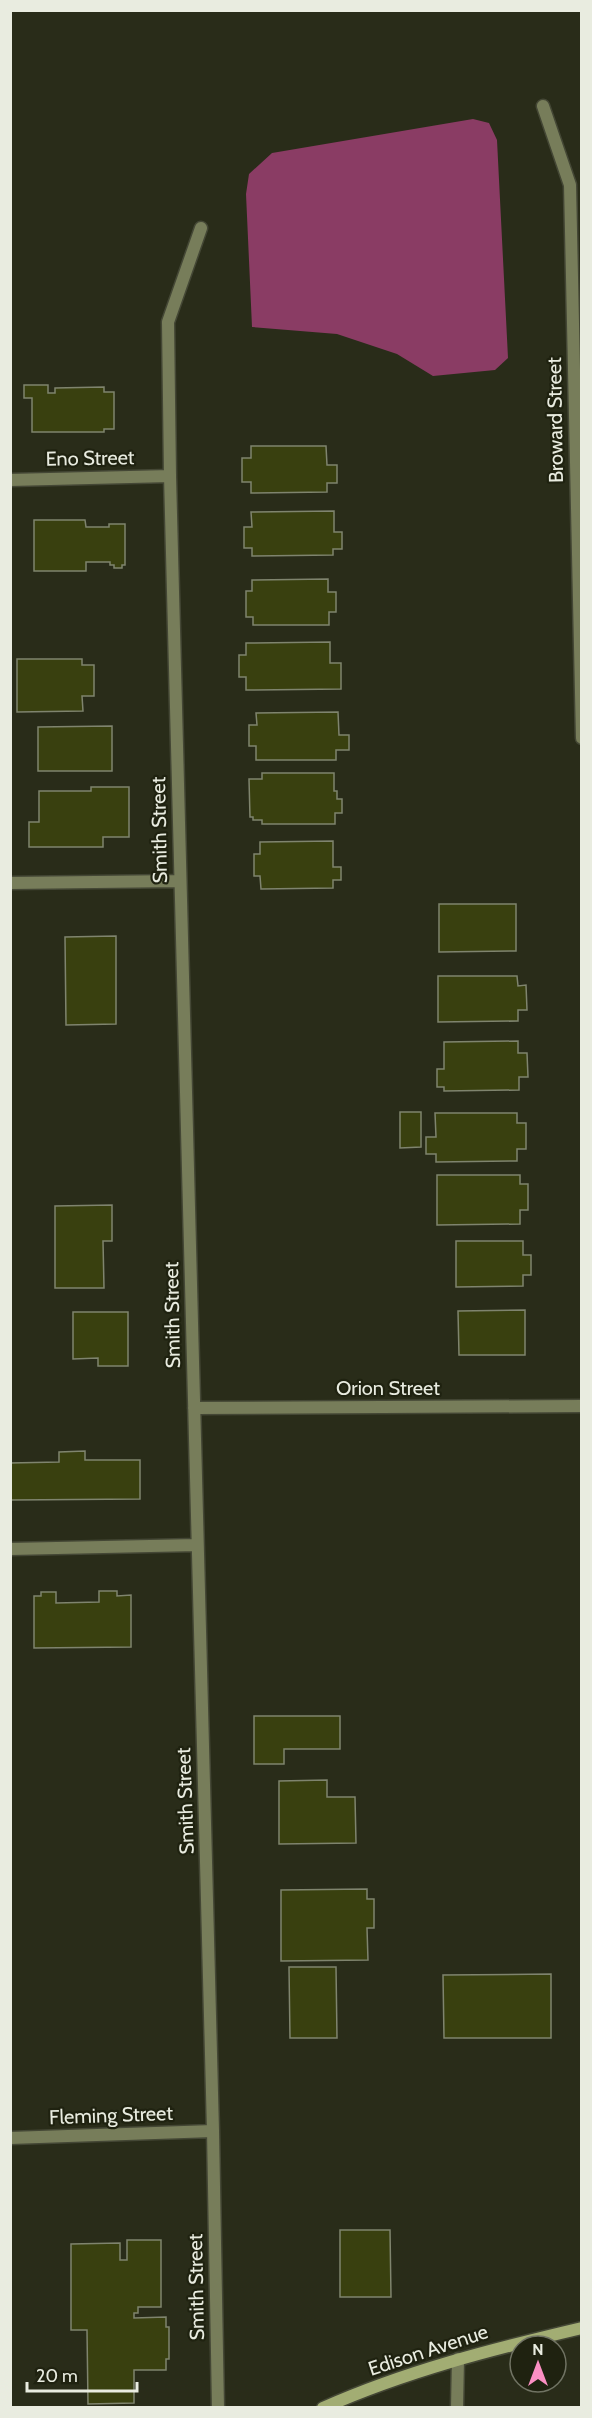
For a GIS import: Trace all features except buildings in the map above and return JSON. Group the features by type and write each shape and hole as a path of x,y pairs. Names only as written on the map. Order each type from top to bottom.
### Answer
{"main road":[{"name":"Edison Avenue","path":"323,2408 401,2377 458,2359 582,2328"}],"street":[{"name":"Broward Street","path":"543,106 570,185 582,738"},
{"name":"Smith Street","path":"201,228 168,322 218,2408"},
{"name":"Eno Street","path":"10,480 170,476"},
{"path":"10,883 180,881"},
{"name":"Orion Street","path":"194,1408 582,1406"},
{"path":"10,1549 197,1545"},
{"name":"Fleming Street","path":"10,2138 213,2131"},
{"path":"457,2408 458,2359"}],"shaded area":[{"path":"473,119 489,123 497,140 508,358 495,370 433,376 397,354 337,334 252,327 246,194 249,174 272,153"}]}
